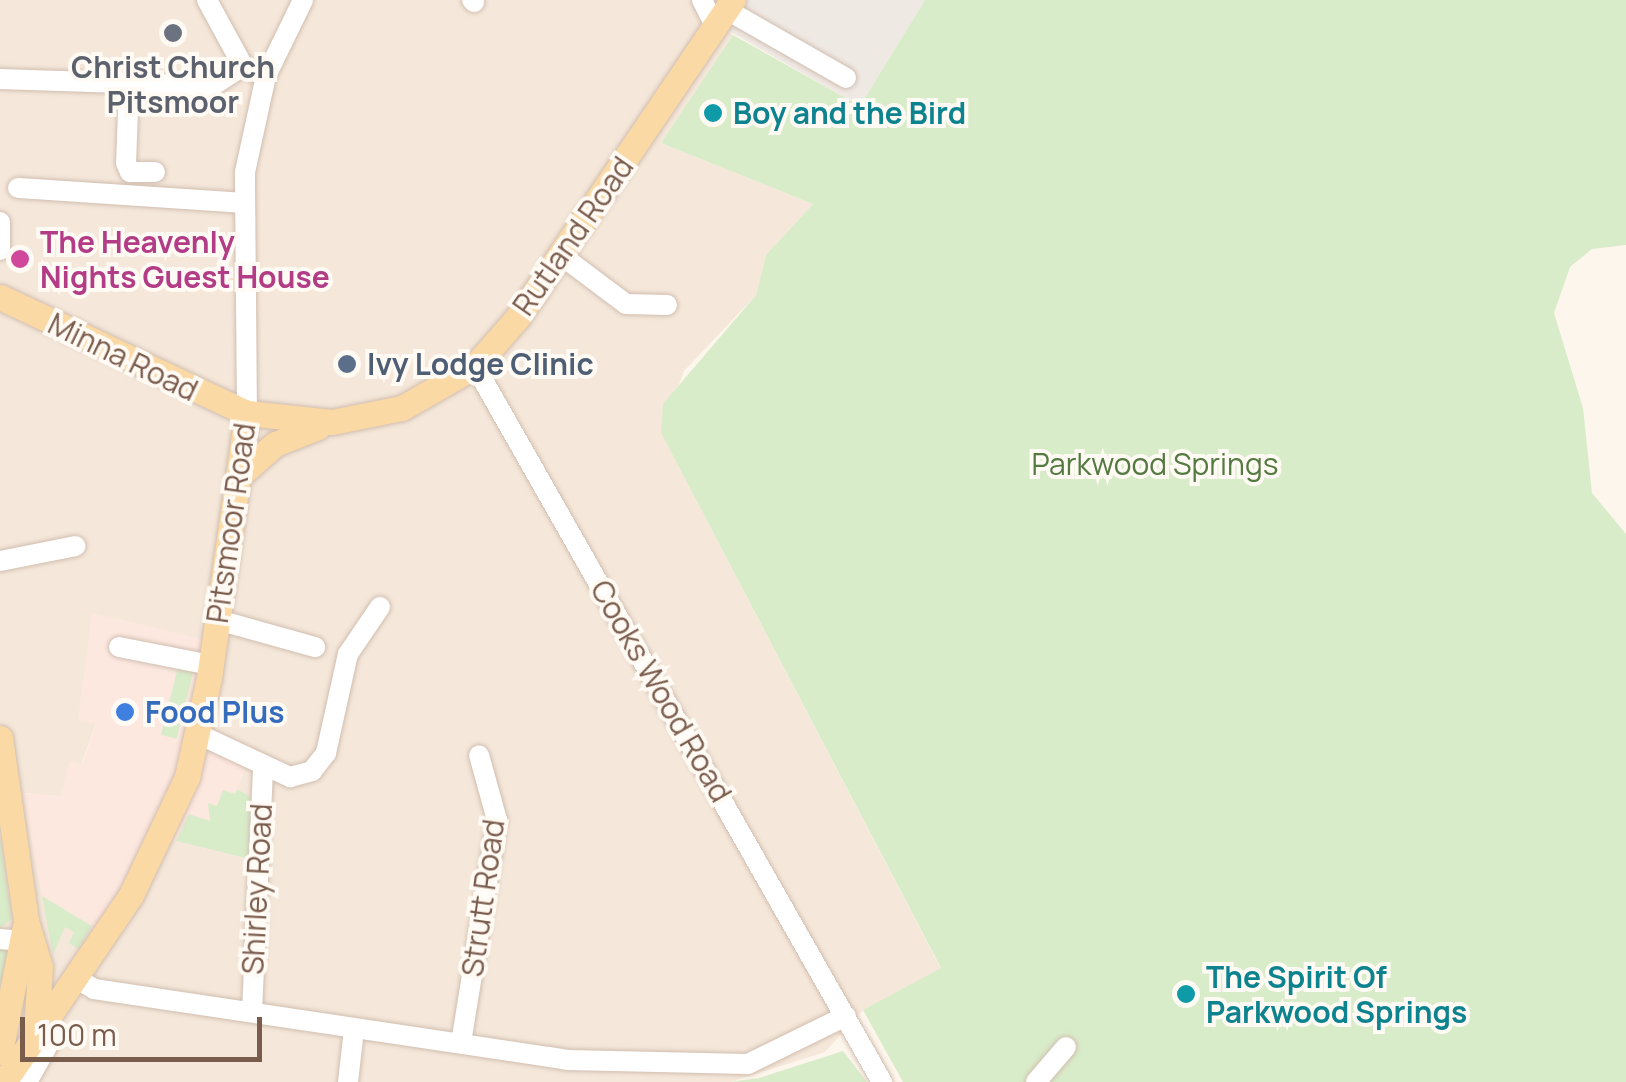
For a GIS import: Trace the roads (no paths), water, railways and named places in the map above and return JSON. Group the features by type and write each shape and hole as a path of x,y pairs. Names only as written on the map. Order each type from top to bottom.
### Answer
{"main road":[{"name":"Rutland Road","path":"247,413 332,422 402,408 475,366 562,256 725,12"},
{"name":"Minna Road","path":"0,296 247,413"},
{"name":"Pitsmoor Road","path":"42,1025 77,979 164,833 198,734 242,474 247,413"},
{"path":"242,474 275,444 332,422"},
{"path":"0,738 16,934 0,1052"},
{"path":"4,1082 42,1025 40,967 16,934"}],"street":[{"path":"208,0 243,66 266,76"},
{"name":"Pitsmoor Road","path":"247,413 243,202 266,76 303,0"},
{"path":"702,0 846,78"},
{"path":"0,79 212,86 243,66"},
{"path":"129,83 126,163 130,172 155,172"},
{"path":"18,188 243,202"},
{"path":"0,222 0,250"},
{"path":"562,256 626,304 667,305"},
{"name":"Cooks Wood Road","path":"475,366 882,1082"},
{"path":"0,562 76,546"},
{"path":"198,734 290,776 320,763 343,667 380,607"},
{"path":"218,620 315,647"},
{"path":"119,646 212,664"},
{"name":"Strutt Road","path":"461,1043 496,820 479,755"},
{"name":"Shirley Road","path":"252,1012 264,766"},
{"path":"77,979 94,989 568,1060 621,1057 727,1067 772,1056 846,1016"},
{"name":"Pitsmoor Road","path":"27,1082 52,1036 42,1025"},
{"path":"348,1082 354,1029"},
{"path":"1036,1082 1066,1047"}],"place":[{"name":"Christ Church Pitsmoor","path":"173,33"},
{"name":"Boy and the Bird","path":"713,113"},
{"name":"The Heavenly Nights Guest House","path":"20,259"},
{"name":"Ivy Lodge Clinic","path":"347,364"},
{"name":"Food Plus","path":"125,712"},
{"name":"The Spirit Of Parkwood Springs","path":"1186,994"}],"park label":[{"name":"Parkwood Springs","path":"1155,464"}]}
